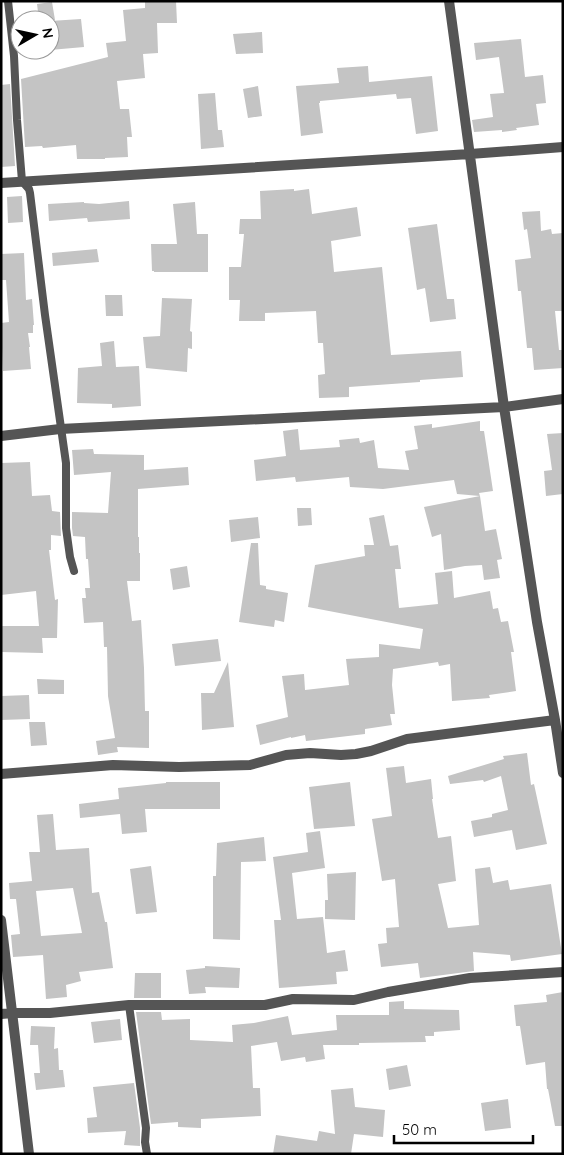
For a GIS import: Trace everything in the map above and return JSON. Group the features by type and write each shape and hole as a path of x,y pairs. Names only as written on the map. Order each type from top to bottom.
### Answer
{"street":[{"path":"449,1 504,407 537,622 563,773"},
{"path":"1,183 563,147"},
{"path":"1,436 60,429 504,407 563,399"},
{"path":"1,774 113,766 179,768 241,766 298,753 325,755 356,754 407,740 555,720"},
{"path":"1,920 29,1154"},
{"path":"1,1014 50,1013 129,1005 264,1005 294,999 354,1000 388,992 470,978 563,972"}],"lane":[{"path":"8,1 14,56 22,181 30,193 66,463 66,528 74,571"},
{"path":"129,1005 146,1128 145,1142 147,1154"}],"building":[{"path":"145,1 176,1 177,23 157,23 158,53 143,54 145,78 117,81 120,109 129,109 132,137 127,137 128,157 77,159 76,145 43,148 42,146 25,147 21,79 108,57 106,43 126,41 123,10 145,8"},
{"path":"52,2 53,10 38,10 37,4"},
{"path":"81,19 84,47 60,49 60,20"},
{"path":"262,32 263,53 236,54 233,34"},
{"path":"521,39 525,77 543,75 546,103 536,104 539,125 502,132 502,130 474,132 472,120 493,117 490,94 504,93 499,57 476,60 474,43"},
{"path":"368,66 369,82 432,76 438,131 416,134 411,98 397,99 396,94 320,101 323,133 301,136 296,86 339,83 337,68"},
{"path":"10,84 15,166 1,167 1,85"},
{"path":"258,86 262,116 248,118 243,89"},
{"path":"215,93 218,130 222,130 224,147 201,149 198,94"},
{"path":"294,189 294,191 309,189 312,214 357,207 361,236 331,241 334,272 382,267 391,355 461,351 463,377 349,387 349,397 319,398 318,375 325,374 323,343 318,343 316,311 265,313 265,321 239,321 240,300 229,300 229,267 241,267 244,234 239,234 240,219 261,219 260,191"},
{"path":"22,196 23,222 8,223 7,197"},
{"path":"129,201 130,219 88,222 87,218 49,221 48,204 84,202 99,204"},
{"path":"195,202 197,234 208,234 208,272 152,271 151,244 177,244 173,204"},
{"path":"540,211 541,231 551,229 552,234 563,233 563,311 555,311 559,350 563,350 563,368 534,370 532,348 527,348 521,291 518,291 515,260 531,258 527,229 524,230 522,212"},
{"path":"437,224 447,299 454,299 456,319 430,322 425,288 417,290 408,228"},
{"path":"97,249 99,262 53,266 52,253"},
{"path":"24,253 26,300 32,299 34,325 33,333 28,333 31,369 3,371 1,323 9,322 6,280 1,280 1,254"},
{"path":"105,295 122,295 123,316 106,316"},
{"path":"162,298 192,299 190,331 192,332 192,349 188,348 187,372 146,368 143,337 160,336"},
{"path":"114,341 116,367 139,366 141,406 112,408 112,404 77,403 78,368 102,366 100,343"},
{"path":"480,421 480,431 484,431 493,491 479,493 480,496 457,494 454,480 383,489 350,487 349,477 296,482 295,477 256,481 254,460 286,456 283,431 298,429 300,450 340,447 339,440 359,438 360,443 374,440 378,468 409,470 405,451 418,449 414,426 432,424 432,428"},
{"path":"563,433 563,494 546,496 544,471 552,470 547,434"},
{"path":"93,449 94,454 144,455 144,470 188,467 189,485 138,489 140,581 127,581 132,621 141,620 145,711 149,711 149,748 117,747 118,752 98,755 96,741 115,738 108,696 107,647 104,647 103,622 84,623 82,598 86,598 85,588 90,588 88,559 86,559 85,537 73,536 72,528 72,512 108,513 111,472 74,475 72,450"},
{"path":"30,462 32,496 50,495 52,511 60,512 61,536 51,535 51,550 49,550 55,600 58,599 57,638 42,638 43,653 1,652 1,626 39,626 36,591 1,595 1,463"},
{"path":"480,496 485,531 496,529 502,559 497,560 500,578 484,580 482,565 444,570 441,534 432,537 424,507"},
{"path":"297,508 311,508 312,525 298,526"},
{"path":"384,515 390,546 398,545 401,569 395,569 399,608 438,604 435,573 452,571 454,598 490,591 493,609 498,608 501,622 508,621 514,652 511,652 516,691 489,695 490,698 452,701 450,664 439,666 438,662 393,669 392,685 395,714 390,714 392,725 365,729 365,734 306,741 305,735 260,745 256,725 288,717 282,676 304,674 305,690 349,685 346,659 379,657 379,644 420,649 423,629 308,607 315,565 365,556 364,545 374,545 369,518"},
{"path":"258,517 260,538 231,542 229,520"},
{"path":"251,543 258,543 260,585 266,586 266,589 288,593 284,622 275,620 274,627 239,622"},
{"path":"187,566 190,587 173,590 170,569"},
{"path":"218,639 221,661 175,666 172,644"},
{"path":"228,662 234,727 202,730 201,693 214,693"},
{"path":"37,679 64,680 64,694 38,694"},
{"path":"29,695 30,719 1,720 1,696"},
{"path":"29,722 45,722 47,745 31,746"},
{"path":"527,753 531,785 534,784 547,844 516,850 512,830 474,837 471,821 492,817 492,814 508,810 501,776 484,782 483,780 450,784 448,776 504,759 503,756"},
{"path":"404,766 406,783 431,779 438,838 451,836 456,881 438,884 448,928 479,925 475,869 490,867 493,883 508,880 510,890 551,884 562,954 511,961 510,955 473,952 474,971 420,978 418,963 381,967 378,944 387,943 386,928 399,927 395,879 382,881 372,819 392,816 386,768"},
{"path":"166,782 220,782 220,809 145,809 147,832 122,834 120,814 80,818 79,804 119,799 118,788"},
{"path":"350,782 355,826 314,829 309,787"},
{"path":"53,814 56,850 89,848 92,893 99,892 105,922 107,922 113,968 79,972 81,981 66,985 67,997 46,999 43,955 13,957 11,935 20,934 16,899 10,899 9,883 32,881 29,852 40,852 37,815","holes":["73,888 82,933 41,936 36,891"]},
{"path":"320,831 325,868 292,873 297,919 323,917 327,953 345,950 348,971 336,972 337,984 279,988 274,920 281,920 273,857 308,852 306,833"},
{"path":"264,837 266,861 241,862 240,940 213,939 213,876 216,876 217,843"},
{"path":"151,866 157,912 136,914 130,869"},
{"path":"356,872 355,920 325,919 325,900 328,900 327,874"},
{"path":"205,966 240,968 239,988 205,987 206,993 189,994 186,970 205,968"},
{"path":"135,973 161,973 161,998 134,998"},
{"path":"563,992 563,1126 555,1126 547,1089 545,1062 526,1065 520,1026 516,1026 514,1005 547,1002 546,995"},
{"path":"404,1001 404,1009 459,1010 460,1030 434,1032 434,1036 425,1036 426,1042 323,1045 325,1059 306,1062 305,1057 281,1061 277,1042 251,1046 253,1088 260,1088 261,1116 201,1119 201,1128 178,1127 178,1122 151,1124 136,1012 161,1012 162,1020 190,1019 190,1040 233,1042 232,1025 254,1023 288,1016 292,1035 337,1030 336,1015 389,1015 389,1002"},
{"path":"120,1019 122,1040 94,1043 91,1022"},
{"path":"31,1026 55,1027 54,1049 58,1048 59,1070 63,1070 65,1087 36,1090 34,1073 40,1073 38,1045 30,1045"},
{"path":"407,1065 411,1086 389,1090 386,1069"},
{"path":"134,1083 140,1128 140,1146 124,1145 126,1131 88,1133 87,1118 97,1117 93,1087"},
{"path":"353,1088 355,1107 385,1110 383,1137 354,1134 351,1154 273,1154 276,1135 317,1141 319,1131 335,1134 331,1090"},
{"path":"508,1099 511,1128 485,1131 481,1103"}]}
